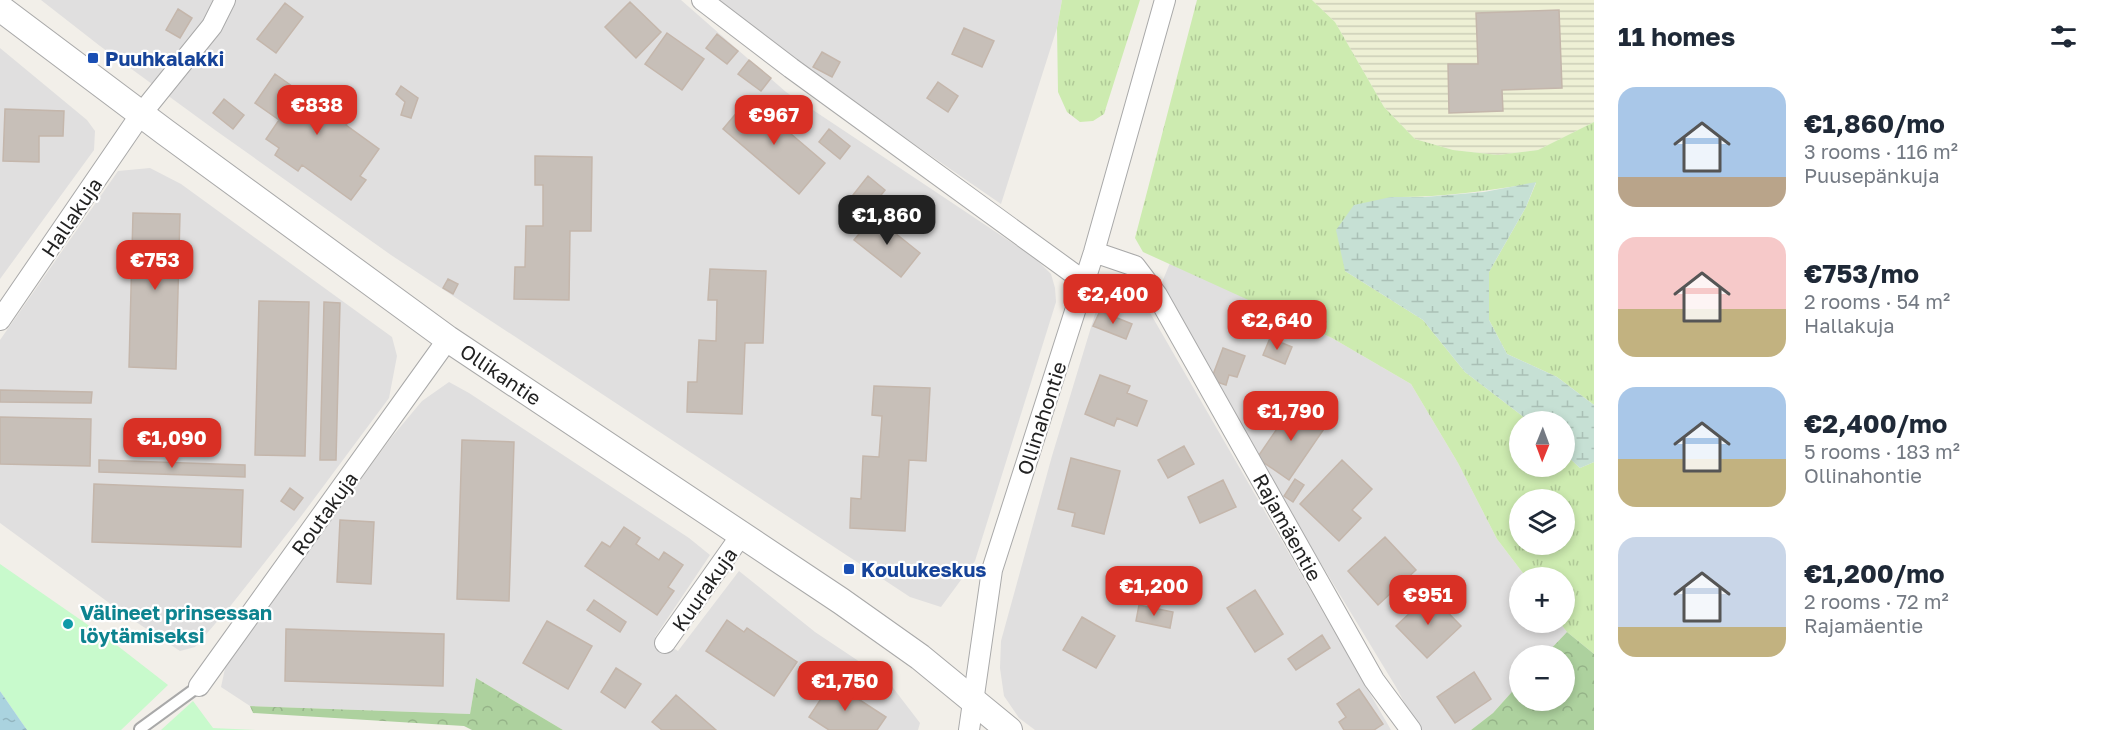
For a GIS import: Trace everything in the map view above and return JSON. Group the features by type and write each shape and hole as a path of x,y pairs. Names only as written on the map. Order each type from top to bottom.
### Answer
{"street":[{"name":"Hallakuja","path":"0,320 141,114 212,26 225,0"},
{"path":"702,0 791,68 1085,282"},
{"name":"Ollinahontie","path":"969,730 992,570 1085,282 1165,0"},
{"name":"Ollikantie","path":"0,8 448,339 742,534 911,651 1010,730"},
{"name":"Rajamäentie","path":"1094,252 1135,266 1157,295 1374,680 1411,730"},
{"name":"Routakuja","path":"199,686 448,339"},
{"name":"Kuurakuja","path":"665,643 742,534"}],"lane":[{"path":"140,729 199,686"}],"shaded area":[{"path":"41,0 681,0 786,92 1035,258 1051,274 1056,302 975,561 941,607 910,597 391,255 215,130"},
{"path":"715,0 1062,0 1057,28 1001,204 882,122"},
{"path":"0,48 87,120 95,131 94,150 0,279"},
{"path":"150,168 181,184 392,337 397,356 389,398 302,515 228,609 195,647 180,651 127,616 0,523 0,340 118,171"},
{"path":"1170,263 1332,338 1411,384 1458,463 1497,539 1518,567 1509,567 1509,633 1566,633 1555,645 1509,645 1509,695 1493,713 1471,730 1419,730 1396,687 1210,381 1160,287"},
{"path":"1116,286 1138,292 1391,730 1035,730 1019,718 1004,696 1000,668 1001,641 1052,456 1102,291"},
{"path":"449,382 689,538 710,555 655,637 678,651 739,571 815,632 887,680 920,723 918,730 563,730 476,678 470,714 250,706 221,687 226,664 391,438 422,401"}],"green space":[{"path":"1062,0 1140,0 1104,114 1093,121 1080,122 1067,112 1058,92 1057,28"},
{"path":"1197,0 1312,0 1335,22 1384,107 1415,139 1453,150 1498,155 1538,150 1594,122 1594,405 1557,377 1507,354 1489,320 1489,272 1526,207 1536,183 1445,195 1391,197 1345,271 1423,320 1465,372 1516,411 1509,411 1509,477 1575,477 1575,463 1580,468 1594,462 1594,654 1568,633 1575,633 1575,567 1518,567 1509,555 1575,555 1575,489 1509,489 1509,555 1497,539 1458,463 1411,384 1332,338 1143,252 1135,238"},
{"path":"1312,0 1594,0 1594,122 1538,150 1498,155 1453,150 1415,139 1384,107 1335,22"},
{"path":"1536,182 1526,207 1489,272 1489,320 1507,354 1557,377 1594,405 1594,462 1580,468 1575,463 1575,411 1516,411 1465,372 1423,320 1345,271 1336,230 1354,205 1391,197 1425,197 1484,192"},
{"path":"0,564 114,643 168,685 121,730 27,730 0,691"},
{"path":"1568,633 1594,654 1594,730 1471,730 1493,713 1509,695 1509,711 1575,711 1575,645 1555,645"},
{"path":"476,678 563,730 472,730 464,726 253,713 250,706 470,714"},
{"path":"193,701 213,728 256,730 161,730"}],"water":[{"path":"0,691 27,730 0,730"}],"building":[{"path":"630,2 661,32 636,58 605,27"},
{"path":"285,3 303,17 276,53 257,39"},
{"path":"178,9 192,18 180,38 166,30"},
{"path":"1559,10 1562,88 1502,90 1503,111 1449,113 1448,64 1478,64 1476,13"},
{"path":"964,28 994,41 982,67 952,54"},
{"path":"667,33 704,59 682,90 645,64"},
{"path":"717,34 738,51 727,64 706,48"},
{"path":"822,52 840,62 832,77 813,67"},
{"path":"749,60 771,78 761,91 738,74"},
{"path":"275,74 306,96 312,87 353,115 346,125 379,149 360,176 366,180 351,200 302,165 298,171 275,155 279,148 266,139 279,120 255,103"},
{"path":"938,82 958,96 948,112 927,98"},
{"path":"401,86 418,98 411,118 401,115 405,102 396,94"},
{"path":"749,98 825,163 799,194 723,129"},
{"path":"224,99 244,115 233,129 213,113"},
{"path":"5,109 64,111 63,136 39,136 39,162 3,161"},
{"path":"829,129 850,146 840,159 819,142"},
{"path":"535,156 592,157 591,231 570,231 569,300 514,299 515,267 525,267 526,226 543,226 543,185 535,185"},
{"path":"868,176 885,190 859,223 842,209"},
{"path":"133,213 180,214 176,369 129,367"},
{"path":"874,216 920,253 901,277 854,240"},
{"path":"710,269 766,271 763,343 745,343 742,414 687,412 688,382 697,382 699,340 716,341 717,300 708,300"},
{"path":"448,279 458,284 453,294 443,288"},
{"path":"259,301 309,302 305,456 255,455"},
{"path":"324,302 340,303 336,460 320,460"},
{"path":"1100,311 1132,324 1126,339 1093,326"},
{"path":"1270,338 1292,347 1285,364 1263,355"},
{"path":"1223,348 1245,356 1237,377 1229,375 1226,385 1211,380"},
{"path":"1100,375 1130,386 1127,393 1147,401 1137,426 1117,418 1114,426 1085,414"},
{"path":"874,386 930,388 926,461 909,460 905,531 850,528 851,498 861,499 863,456 879,457 882,416 872,415"},
{"path":"0,390 92,392 91,403 0,402"},
{"path":"1294,404 1326,426 1289,480 1257,458"},
{"path":"0,417 91,419 90,466 0,464"},
{"path":"462,440 514,442 509,601 457,599"},
{"path":"1184,446 1194,464 1168,478 1158,460"},
{"path":"1071,458 1120,471 1104,534 1072,526 1075,513 1058,509"},
{"path":"99,460 245,465 245,477 99,472"},
{"path":"1342,460 1372,489 1352,510 1361,518 1339,541 1300,504"},
{"path":"1295,479 1304,485 1293,502 1284,496"},
{"path":"1223,480 1236,507 1200,523 1188,497"},
{"path":"94,484 243,490 241,547 92,542"},
{"path":"290,488 303,498 294,510 281,501"},
{"path":"340,520 374,522 371,584 337,582"},
{"path":"624,527 640,538 636,544 659,560 664,552 683,565 668,587 674,591 657,615 585,566 602,542 610,547"},
{"path":"1385,537 1416,570 1378,605 1348,571"},
{"path":"1255,590 1283,634 1255,652 1227,608"},
{"path":"1430,594 1461,626 1427,658 1396,626"},
{"path":"594,600 626,622 620,632 587,610"},
{"path":"1139,605 1173,612 1170,628 1136,621"},
{"path":"1082,617 1115,636 1096,668 1063,650"},
{"path":"727,620 744,632 747,628 797,662 774,696 706,651"},
{"path":"547,621 592,646 568,689 523,663"},
{"path":"286,629 444,634 443,686 285,681"},
{"path":"1322,635 1330,648 1296,670 1288,659"},
{"path":"616,668 641,684 625,708 601,692"},
{"path":"1474,672 1491,699 1455,723 1437,697"},
{"path":"832,682 886,717 877,730 829,730 809,717"},
{"path":"1359,689 1383,724 1374,730 1344,730 1339,722 1346,717 1337,704"},
{"path":"676,695 716,730 662,730 652,722"}],"place":[{"name":"Puuhkalakki","path":"93,58"},
{"name":"Koulukeskus","path":"849,569"},
{"name":"Välineet prinsessan löytämiseksi","path":"68,624"}]}
